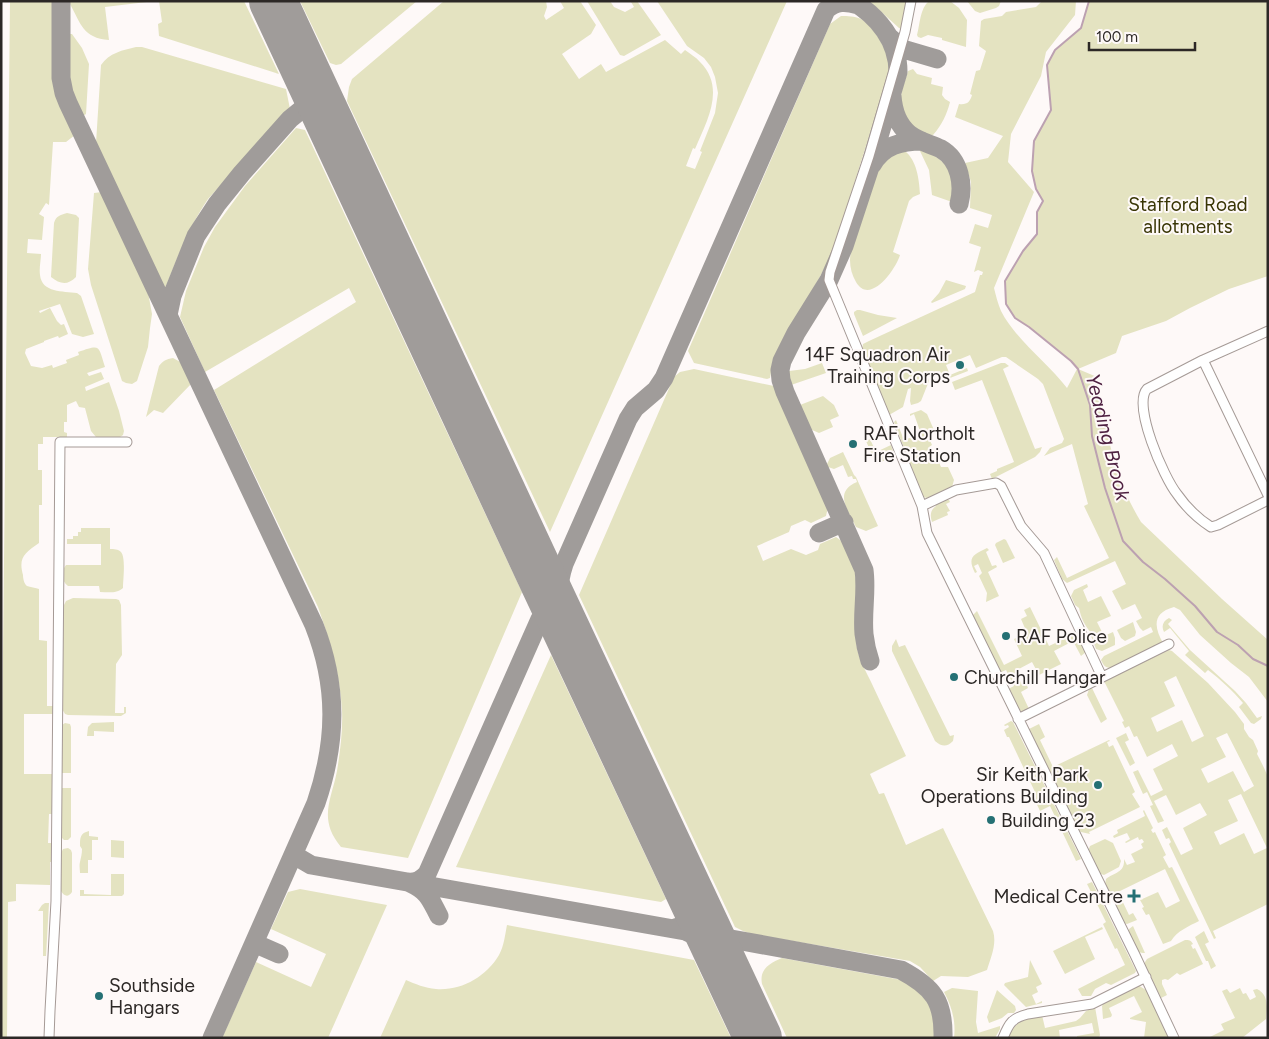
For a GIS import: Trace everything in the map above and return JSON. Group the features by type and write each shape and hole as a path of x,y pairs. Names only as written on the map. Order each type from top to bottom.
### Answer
{"street":[{"path":"911,1 905,32 871,147 829,278 922,506 927,533 1146,977 1174,1038"},
{"path":"1268,331 1203,360 1147,389 1142,399 1150,435 1167,479 1194,514 1210,527 1218,525 1268,500"},
{"path":"1203,360 1268,495"},
{"path":"49,1038 56,901 60,442 127,442"},
{"path":"922,506 956,490 999,484 1022,526 1044,553 1102,677"},
{"path":"1018,719 1169,644"},
{"path":"1002,1038 1009,1024 1018,1016 1092,1004 1146,977"}],"green space":[{"path":"10,1 54,1 53,73 55,87 60,103 75,135 66,142 53,142 49,205 46,203 39,214 44,217 42,240 28,239 27,253 41,254 40,275 45,285 54,290 77,293 81,296 94,334 83,337 72,334 60,304 39,311 40,313 50,308 57,321 61,325 64,324 68,334 44,341 26,349 25,353 31,366 42,368 52,365 53,368 67,363 66,360 79,355 78,352 95,347 98,348 105,367 87,373 89,376 101,372 104,379 85,387 86,391 109,382 124,431 120,437 96,437 91,431 85,408 79,407 76,401 67,405 67,422 64,422 64,432 67,433 67,437 43,437 43,444 38,444 38,470 42,470 42,505 39,505 39,543 24,556 21,564 26,585 39,589 39,640 47,641 47,706 55,706 54,714 24,714 24,774 54,774 54,814 49,814 48,843 54,843 54,862 50,862 50,885 16,884 16,901 8,902 7,1038 2,1038 2,748"},
{"path":"70,1 155,1 105,7 109,40 93,36 84,29"},
{"path":"159,1 244,1 279,74 159,36 158,24 162,22"},
{"path":"300,1 417,1 341,64 336,65 330,63"},
{"path":"444,1 546,1 547,7 544,16 546,20 564,8 560,1 580,1 596,25 591,34 562,54 579,79 601,64 606,72 665,40 681,54 685,50 698,60 708,72 713,94 709,116 686,166 695,169 715,113 718,93 715,77 711,67 704,58 687,46 657,1 787,1 550,532 347,101 352,79"},
{"path":"587,1 610,1 614,7 625,12 634,7 631,2 637,1 661,35 624,56 620,55"},
{"path":"867,1 906,1 901,29 876,7"},
{"path":"929,1 950,1 959,8 967,20 966,47 928,35 921,38 918,37 922,12"},
{"path":"967,1 1001,1 996,8 980,13 975,11"},
{"name":"Stafford Road allotments","path":"1042,1 1076,1 1075,15 1046,52 1041,76 1011,134 1008,162 1034,192 994,288 1000,308 1007,322 1067,388 1077,369 1071,361 1015,318 1006,304 1005,281 1023,251 1037,234 1037,212 1043,201 1036,189 1032,171 1034,141 1051,110 1047,65 1055,50 1081,28 1089,1 1268,1 1268,276 1229,289 1166,321 1122,336 1116,353 1078,369 1097,377 1103,415 1117,470 1141,522 1268,640 1268,702 1249,677 1200,635 1180,610 1174,607 1158,617 1157,626 1163,643 1112,668 1104,665 1101,660 1104,656 1153,632 1151,627 1143,631 1140,628 1136,621 1142,618 1135,604 1122,610 1112,591 1126,584 1115,561 1067,583 1062,579 1054,560 1057,557 1067,578 1109,558 1084,506 1088,504 1072,444 1044,456 1050,448 1062,443 1064,439 1043,384 1038,379 1006,357 976,368 970,355 946,365 950,375 967,368 968,371 950,378 949,374 942,376 940,371 927,375 929,381 921,401 911,405 911,388 908,389 903,407 889,415 862,349 863,344 975,292 980,275 983,272 978,270 974,272 981,247 969,243 975,224 988,228 992,215 970,208 971,182 965,163 988,158 1003,136 955,117 959,104 970,100 976,71 980,70 986,51 979,46 981,21 1002,16 1006,12 1036,7"},
{"path":"841,16 861,19 869,26 878,36 884,48 890,70 834,248 773,360 770,378 767,379 694,363 688,351 830,24"},
{"path":"69,34 72,34 82,48 89,64 86,114 83,116 73,94 70,78"},
{"path":"136,47 142,47 286,89 290,109 208,199 189,232 165,289 96,143 101,65 112,55"},
{"path":"913,69 917,74 932,78 931,84 943,87 942,95 950,102 944,119 933,135 920,132 914,128 903,111 901,104 902,91 908,71"},
{"path":"296,128 305,130 522,592 408,858 341,847 330,828 328,810 337,771 342,725 341,697 334,658 318,607 214,390 356,302 349,288 205,372 180,317 186,291 204,247 215,227 245,186"},
{"path":"919,149 936,157 948,168 954,184 955,203 932,195 929,170"},
{"path":"905,151 915,165 920,194 909,201 893,252 900,255 898,261 882,283 868,290 862,288 856,282 852,274 850,256 877,172 889,158"},
{"path":"102,192 148,292 152,314 148,347 137,381 132,384 122,381 91,285 88,269 94,193"},
{"path":"67,213 76,215 79,218 76,277 70,282 64,283 51,277 54,223 59,216"},
{"path":"946,280 966,286 965,289 932,303 931,302 939,293"},
{"path":"857,310 897,318 863,336 854,314"},
{"path":"173,358 184,364 192,383 163,413 154,410 146,417 159,366 165,360"},
{"path":"822,363 826,373 791,385 789,371 805,369"},
{"path":"1001,363 1009,366 1003,369 1035,449 1042,447 1035,457 992,479 990,474 1014,462 982,380 955,390 952,382"},
{"path":"694,369 774,386 828,507 826,516 811,523 805,520 791,526 789,532 757,546 763,561 791,549 806,555 818,550 820,544 836,537 846,546 852,558 857,588 856,635 858,653 906,756 870,774 879,794 884,793 906,845 943,828 993,931 994,946 987,970 968,977 941,976 933,981 920,967 910,961 752,934 735,927 579,595 674,377 680,372"},
{"path":"823,396 834,405 839,416 830,420 833,427 819,433 810,429 800,405"},
{"path":"921,410 927,414 934,430 928,436 932,445 929,447 934,461 938,460 941,467 948,467 954,480 952,487 927,498 923,497 894,422 896,420 904,440 921,434 914,414 910,416 910,414"},
{"path":"870,439 876,452 891,445 893,451 884,455 886,460 876,464 866,441"},
{"path":"843,452 856,477 878,526 866,531 856,527 844,502 846,491 857,482 856,479 853,479 852,476 848,477 843,465 834,469 828,467 827,464 830,458"},
{"path":"946,499 950,502 946,504 950,511 947,512 948,515 932,522 931,513 936,506 935,504"},
{"path":"81,528 110,528 110,549 116,549 123,555 123,588 120,590 100,592 99,586 68,586 64,581 63,573 66,565 101,565 101,544 67,544 67,539 73,539 73,536 78,536"},
{"path":"1004,539 1015,558 1003,563 995,545"},
{"path":"987,548 989,550 986,552 992,566 996,565 997,567 988,572 999,596 986,602 987,593 979,576 982,573 978,564 974,566 977,572 975,573 972,560 975,555"},
{"path":"1087,584 1088,587 1083,590 1088,602 1101,596 1111,616 1097,622 1104,636 1113,632 1115,638 1115,645 1102,651 1096,649 1091,633 1086,627 1079,608 1075,605 1071,596 1074,590"},
{"path":"73,598 119,600 121,605 122,655 116,664 115,713 124,713 124,707 126,707 126,713 121,716 68,715 62,709 63,607 66,601"},
{"path":"1030,607 1049,646 1077,633 1086,652 1081,656 1073,641 1054,651 1061,664 1039,675 1032,662 1015,671 1022,685 1026,683 1028,688 1021,692 1029,709 1023,712 1016,708 1008,689 1014,686 1006,670 999,673 972,617 977,611 1004,665 1022,656 1014,639 1027,633 1021,619 1027,616 1024,610"},
{"path":"1169,618 1172,620 1168,624 1190,650 1235,691 1257,718 1262,716 1261,719 1254,724 1251,723 1239,707 1243,703 1235,694 1208,670 1205,673 1185,655 1189,651 1170,628 1164,632 1163,624"},
{"path":"1133,622 1136,632 1135,636 1125,641 1117,630"},
{"path":"896,639 899,647 905,645 950,736 954,735 953,741 949,744 944,746 935,741 892,651 892,646"},
{"path":"1169,650 1172,651 1208,683 1235,712 1244,724 1244,729 1253,740 1258,751 1257,754 1268,777 1268,904 1213,931 1216,938 1214,939 1169,844 1171,842 1169,838 1166,839 1162,830 1167,827 1181,855 1193,849 1183,828 1207,815 1200,803 1176,815 1166,795 1154,801 1164,821 1158,823 1150,806 1153,805 1147,792 1143,794 1133,772 1138,770 1151,796 1163,790 1153,769 1178,756 1172,744 1147,757 1137,736 1134,737 1129,726 1125,728 1122,722 1124,721 1104,681","holes":["1176,676 1204,736 1192,742 1182,720 1157,732 1151,718 1175,706 1164,682","1227,733 1254,786 1244,792 1233,771 1208,783 1201,769 1226,757 1216,738","1241,794 1267,848 1254,854 1244,833 1220,845 1214,832 1238,821 1228,800"]},
{"path":"551,655 666,899 661,902 456,867"},
{"path":"1092,688 1107,719 1101,723 1087,695 1089,689"},
{"path":"1011,721 1081,859 1076,861 1050,806 1040,811 1032,794 1035,792 1004,730 1009,727 1004,725"},
{"path":"114,722 114,732 94,731 94,736 87,736 88,727 92,723"},
{"path":"65,723 70,724 71,727 71,773 61,773 62,725"},
{"path":"1039,724 1045,737 1040,740 1053,767 1109,740 1107,742 1109,747 1113,745 1135,792 1132,794 1140,807 1089,832 1090,834 1078,830 1027,730"},
{"path":"1126,733 1129,740 1125,742 1135,763 1130,766 1116,738"},
{"path":"61,788 71,788 71,837 68,840 64,840 61,837"},
{"path":"1144,810 1153,828 1151,830 1153,833 1155,832 1166,855 1163,857 1169,868 1172,867 1199,921 1180,932 1171,941 1163,944 1149,914 1146,915 1142,908 1144,907 1140,900 1158,892 1166,908 1180,901 1165,869 1118,892 1129,915 1133,913 1137,920 1127,924 1123,923 1105,884 1106,879 1121,870 1124,859 1127,865 1135,862 1131,854 1143,848 1141,844 1144,842 1142,839 1139,840 1138,837 1126,843 1130,839 1127,833 1114,838 1113,836 1118,833 1117,830 1145,816"},
{"path":"89,831 89,836 98,837 98,840 92,840 92,860 88,860 88,873 80,873 82,849 80,838"},
{"path":"1105,839 1113,843 1121,861 1119,867 1104,875 1098,873 1088,851 1090,846"},
{"path":"111,840 124,841 124,858 111,857"},
{"path":"68,848 72,853 72,892 66,896 61,891 61,853 63,849"},
{"path":"111,874 124,874 124,894 122,896 80,896 80,890 84,890 84,894 111,895"},
{"path":"1092,882 1136,971 1111,985 1106,983 1095,989 1091,996 1082,996 1078,989 1125,965 1103,924 1106,922 1087,884"},
{"path":"300,889 387,905 328,1038 222,1038 256,962 311,987 326,954 271,929 288,892"},
{"path":"45,903 49,903 46,956 43,956 43,911 38,911"},
{"path":"507,925 694,960 731,1038 380,1038 406,980 424,987 436,989 455,988 472,981 487,970 499,955"},
{"path":"1133,926 1145,953 1137,952 1129,934 1129,929"},
{"path":"1102,927 1103,929 1085,937 1095,959 1065,974 1053,951"},
{"path":"1204,931 1209,942 1205,944 1216,966 1211,969 1195,937"},
{"path":"1185,940 1190,940 1193,944 1191,945 1193,949 1195,948 1203,964 1180,975 1177,973 1168,980 1162,980 1167,995 1161,998 1145,966 1145,962 1147,959"},
{"path":"782,958 907,981 932,1009 935,1038 787,1038 762,984 762,974 766,967"},
{"path":"1030,960 1042,984 1036,987 1038,992 1032,995 1036,1004 1042,1001 1042,1003 1026,1007 1004,985 1005,983 1028,977"},
{"path":"1138,985 1149,992 1172,1038 1144,1038 1146,1022 1130,1019 1142,1012 1134,996 1109,1008 1111,1017 1103,1019 1102,1006 1105,1001"},
{"path":"952,988 978,991 976,1022 978,1033 1000,1026 995,1038 954,1038 953,1014 944,992"},
{"path":"1240,988 1243,994 1246,993 1250,1000 1256,997 1253,990 1257,989 1264,995 1267,1010 1266,1019 1242,1038 1208,1038 1224,1030 1221,1024 1235,1018 1222,991 1227,989 1230,993"},
{"path":"997,990 1015,1006 1016,1010 1014,1013 1008,1013 1002,1018 989,1023 987,1017"},
{"path":"1095,1007 1099,1038 1077,1038 1077,1036 1094,1033 1092,1023 1059,1030 1060,1038 1007,1038 1014,1027 1025,1019 1042,1015 1045,1028 1076,1021 1086,1011"}],"waterway":[{"name":"Yeading Brook","path":"1089,1 1081,28 1055,50 1047,65 1051,110 1034,141 1032,171 1036,189 1043,201 1037,212 1037,234 1023,251 1005,281 1006,304 1015,318 1029,327 1071,361 1078,369 1090,405 1092,436 1105,488 1123,541 1143,562 1195,606 1217,632 1238,645 1253,659 1268,666"}],"taxiway":[{"path":"61,1 61,78 64,93 314,625 322,648 331,692 331,736 328,758 316,803 212,1038"},
{"path":"852,1 870,14 885,30 894,50 898,72 844,246 829,280 796,333 782,361 780,370 785,392 864,570 864,634 870,661"},
{"path":"569,635 560,608 559,583 561,574 628,419 635,408 656,390 664,378 826,10 833,5 841,3 858,5"},
{"path":"889,37 903,49 937,59"},
{"path":"892,96 896,117 901,126 916,139 941,149 953,160 961,181 959,204"},
{"path":"168,315 172,296 196,236 217,204 242,173 290,119 301,110 310,108 322,112 329,120"},
{"path":"872,165 876,158 887,149 900,143 922,141"},
{"path":"819,533 844,522"},
{"path":"540,574 546,592 544,611"},
{"path":"407,882 418,881 427,874 540,619 544,616 554,615 564,623"},
{"path":"294,855 311,865 685,931 702,939 713,949 730,978"},
{"path":"410,883 425,893 439,916"},
{"path":"675,928 687,922 693,913 688,889"},
{"path":"703,921 711,932 720,937 901,970 929,989 934,996 941,1014 943,1038"},
{"path":"254,943 279,954"}],"runway":[{"path":"273,1 758,1038"}],"place":[{"name":"14F Squadron Air Training Corps","path":"960,365"},
{"name":"RAF Northolt Fire Station","path":"853,444"},
{"name":"RAF Police","path":"1006,636"},
{"name":"Churchill Hangar","path":"954,677"},
{"name":"Sir Keith Park Operations Building","path":"1098,785"},
{"name":"Building 23","path":"991,820"},
{"name":"Medical Centre","path":"1134,896"},
{"name":"Southside Hangars","path":"99,996"}]}
